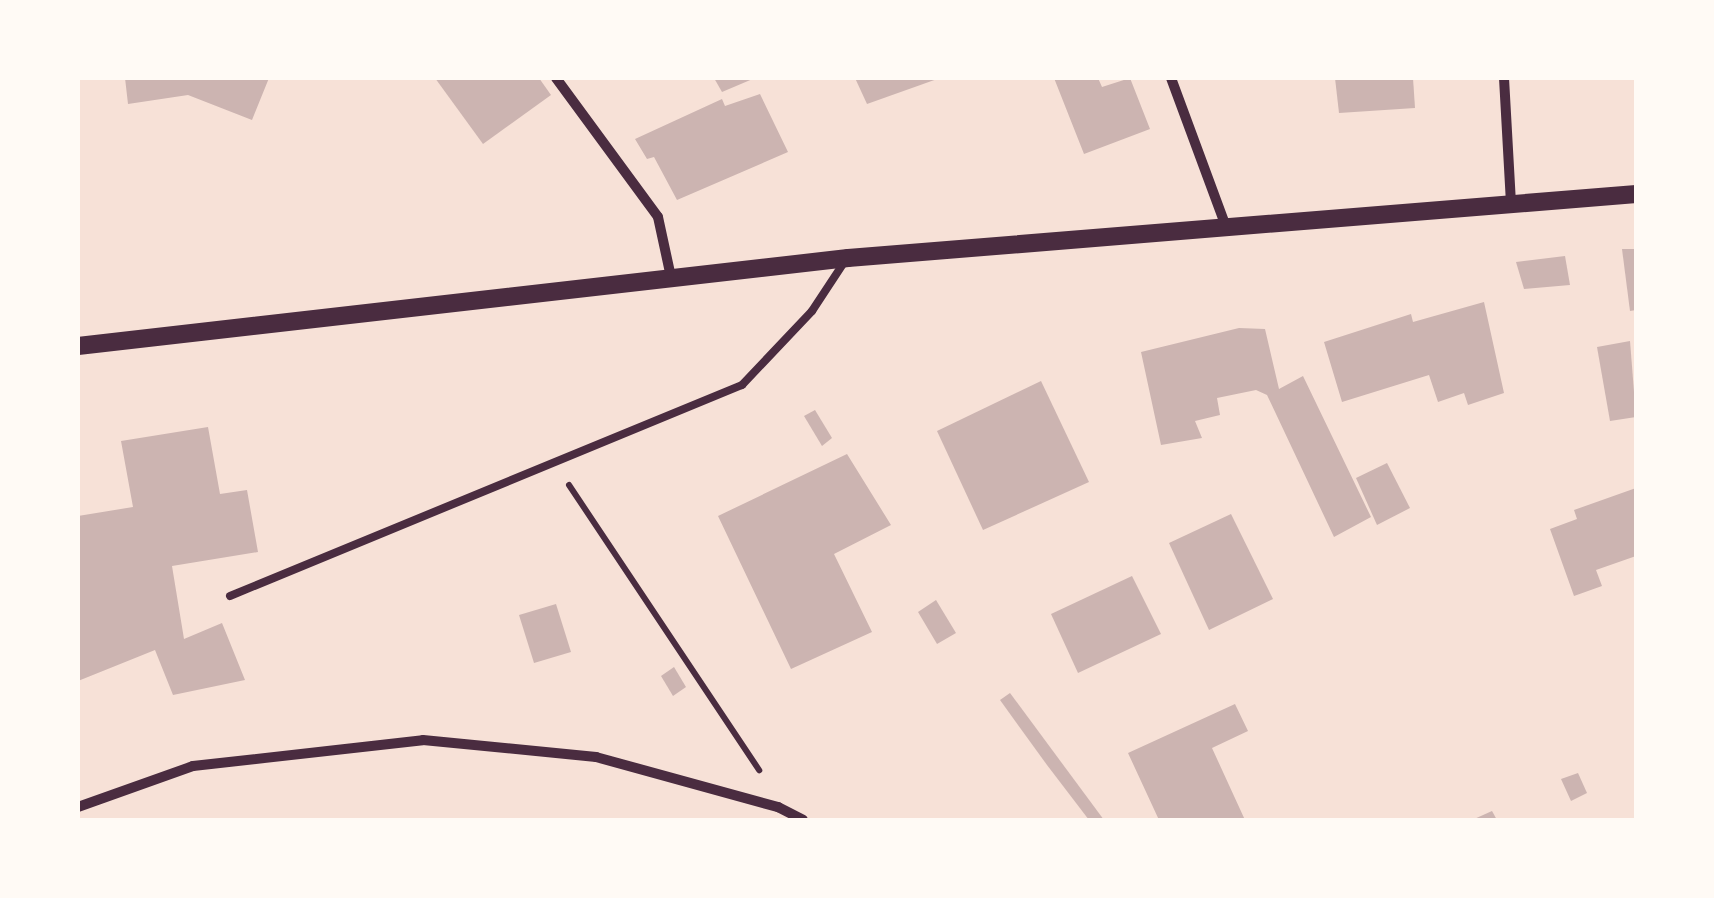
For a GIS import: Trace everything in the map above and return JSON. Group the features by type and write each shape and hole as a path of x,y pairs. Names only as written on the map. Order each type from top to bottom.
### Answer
{"street":[{"path":"556,78 658,217 670,277"},
{"path":"1171,78 1226,226"},
{"path":"1504,78 1511,203"},
{"path":"78,346 848,258 1636,194"},
{"path":"78,807 193,766 423,740 596,756 778,807 803,820"}],"lane":[{"path":"230,596 742,384 812,311 848,258"}],"path":[{"path":"553,461 751,755 778,807"}],"building":[{"path":"125,78 269,78 252,120 188,95 128,104"},
{"path":"435,78 539,78 551,95 483,144"},
{"path":"714,78 755,78 722,92"},
{"path":"855,78 940,78 867,104"},
{"path":"1054,78 1098,78 1102,87 1130,78 1150,129 1084,154"},
{"path":"1335,78 1413,78 1415,108 1339,113"},
{"path":"760,94 788,152 677,200 654,157 647,159 635,139 722,99 725,106"},
{"path":"1622,249 1636,249 1636,310 1630,311"},
{"path":"1565,256 1570,285 1524,289 1516,262"},
{"path":"1484,302 1504,393 1468,405 1464,393 1438,402 1429,375 1342,402 1324,342 1411,314 1413,322"},
{"path":"1239,328 1265,329 1279,389 1303,376 1371,517 1334,537 1267,395 1256,390 1217,398 1220,415 1195,421 1202,438 1161,445 1141,352"},
{"path":"1630,341 1636,417 1610,421 1597,347"},
{"path":"1041,381 1089,482 983,530 937,431"},
{"path":"815,410 832,438 822,446 804,416"},
{"path":"208,427 220,494 247,490 258,552 172,566 184,639 222,623 245,680 173,695 155,650 78,681 78,516 133,507 121,441"},
{"path":"847,454 891,525 834,554 872,632 791,669 718,516"},
{"path":"1387,463 1410,508 1377,525 1356,478"},
{"path":"1636,488 1636,556 1596,570 1602,586 1574,596 1550,529 1577,519 1574,510"},
{"path":"1231,514 1273,599 1209,630 1169,543"},
{"path":"1132,576 1161,634 1078,673 1051,614"},
{"path":"936,600 956,633 937,644 918,612"},
{"path":"556,604 571,652 534,663 519,615"},
{"path":"674,667 686,687 673,696 661,676"},
{"path":"1010,693 1104,820 1089,820 1047,765 1000,700"},
{"path":"1235,704 1248,731 1212,748 1245,820 1159,820 1128,753"},
{"path":"1578,773 1587,793 1571,801 1561,779"},
{"path":"1492,811 1497,820 1472,820"}]}
